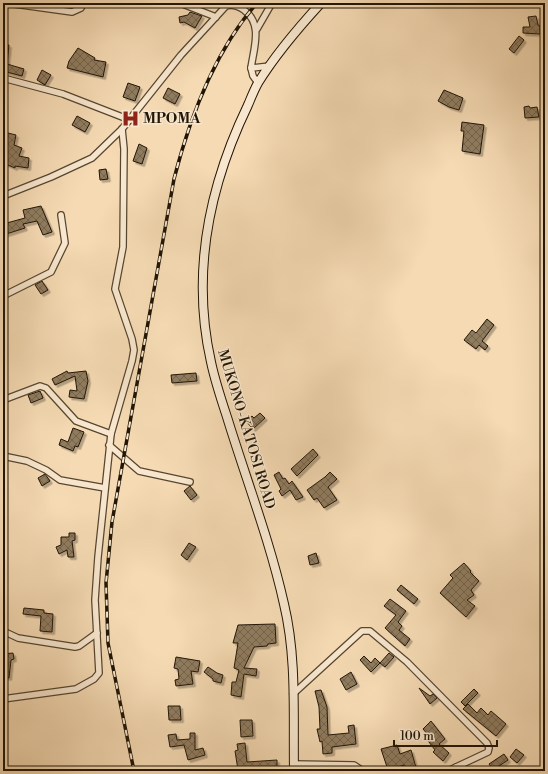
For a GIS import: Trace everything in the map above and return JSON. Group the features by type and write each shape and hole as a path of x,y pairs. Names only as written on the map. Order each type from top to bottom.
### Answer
{"main road":[{"name":"MUKONO-KATOSI ROAD","path":"294,768 292,661 285,605 263,528 211,362 202,290 204,241 213,198 226,155 241,117 258,83 306,20 321,3"}],"street":[{"path":"8,3 72,12 81,8 83,3"},
{"path":"180,3 216,17"},
{"path":"258,83 253,76 251,68 257,29 272,3"},
{"path":"3,196 51,178 92,158 130,120 181,54 226,6 234,4 248,13 255,21 257,29"},
{"path":"251,68 270,66"},
{"path":"3,78 63,94 130,120"},
{"path":"3,699 76,689 94,679 99,673 95,600 110,434 134,350 115,289 122,247 124,149 122,129"},
{"path":"3,296 50,272 65,243 61,215"},
{"path":"3,400 40,386 46,388 76,421 110,434"},
{"path":"109,445 139,471 190,482"},
{"path":"3,456 27,461 46,470 60,480 105,488"},
{"path":"3,631 18,638 75,646 79,646 98,633"},
{"path":"293,694 362,631 370,631 407,662 487,743 489,748 488,752 458,769 448,771"},
{"path":"294,768 354,765 363,771"}],"building":[{"path":"190,12 202,16 195,28 184,22 180,23 179,17 188,15"},
{"path":"536,16 538,25 540,26 540,34 523,33 523,27 530,27 528,17"},
{"path":"519,36 524,40 514,53 509,49"},
{"path":"3,45 9,45 7,64 24,69 22,76 3,71"},
{"path":"78,48 95,58 94,60 106,62 103,77 67,68 69,61"},
{"path":"42,70 51,75 45,85 37,80"},
{"path":"128,83 140,87 135,101 123,97"},
{"path":"168,88 180,94 175,104 163,98"},
{"path":"444,90 463,98 459,110 438,101"},
{"path":"529,106 530,108 537,107 539,117 525,118 524,107"},
{"path":"77,116 90,123 85,132 72,125"},
{"path":"462,122 484,125 480,154 462,151 464,131 461,131"},
{"path":"4,132 16,135 14,145 22,148 19,156 29,158 28,168 15,166 15,168 3,163"},
{"path":"139,144 147,148 142,164 133,161"},
{"path":"106,169 108,179 100,180 99,170"},
{"path":"41,206 52,232 43,235 37,221 23,224 25,228 3,235 3,224 25,218 23,210"},
{"path":"42,281 48,290 41,294 35,285"},
{"path":"487,319 494,325 482,341 488,346 485,350 479,345 476,349 464,340 472,330 476,333"},
{"path":"67,371 68,373 86,371 88,381 84,399 69,397 70,390 77,391 75,376 55,385 52,379"},
{"path":"196,373 197,381 172,383 171,375"},
{"path":"40,391 43,398 31,403 28,395"},
{"path":"260,413 265,418 253,429 246,421 252,416 254,418"},
{"path":"73,428 84,432 78,447 75,446 73,451 59,445 61,439 68,442"},
{"path":"313,449 318,455 297,476 291,469"},
{"path":"279,472 283,479 285,478 289,484 292,481 303,497 296,500 290,490 282,496 279,491 281,489 274,475"},
{"path":"330,472 337,479 328,487 337,500 324,508 317,498 314,500 307,490"},
{"path":"45,474 50,481 42,486 38,478"},
{"path":"190,486 197,495 191,500 184,491"},
{"path":"69,533 75,533 75,540 72,541 74,557 68,557 67,550 59,554 56,547 61,545 61,537 69,537"},
{"path":"189,543 196,547 187,560 181,555"},
{"path":"316,553 319,563 310,565 308,556"},
{"path":"464,563 479,581 471,590 474,595 467,600 475,606 466,617 440,593 453,578 450,575"},
{"path":"401,585 418,599 414,604 397,590"},
{"path":"390,599 406,611 398,622 402,626 399,630 410,639 405,646 385,628 396,615 384,606"},
{"path":"24,608 44,610 44,613 53,614 52,632 40,631 41,616 23,614"},
{"path":"275,624 276,643 268,644 267,646 254,647 244,668 257,669 256,676 244,674 241,697 231,695 232,682 236,682 239,670 234,668 238,643 233,643 238,625"},
{"path":"13,653 14,659 11,660 9,678 3,677 3,654"},
{"path":"389,653 394,657 385,667 380,663"},
{"path":"364,656 371,663 375,658 380,663 371,672 360,660"},
{"path":"176,657 200,661 198,672 191,671 193,684 176,686 175,680 179,679 178,669 174,668"},
{"path":"208,667 223,675 221,683 213,681 213,679 204,672"},
{"path":"351,672 357,684 346,690 340,679"},
{"path":"419,688 430,696 433,694 437,698 430,704"},
{"path":"474,689 478,693 465,706 461,702"},
{"path":"321,690 327,707 328,735 349,733 348,726 354,725 356,744 332,747 332,753 323,754 322,741 320,742 317,729 320,729 319,707 315,691"},
{"path":"468,704 477,713 481,708 488,715 491,711 506,724 496,736 463,709"},
{"path":"168,706 180,706 181,720 169,720"},
{"path":"240,720 252,720 253,736 241,737"},
{"path":"431,721 445,739 439,744 449,753 443,761 433,752 435,750 426,738 429,736 423,729"},
{"path":"190,733 195,733 195,750 203,748 205,755 188,760 184,745 170,747 168,735 176,734 177,740 190,739"},
{"path":"245,743 247,762 277,760 277,767 238,770 235,751 238,750 237,744"},
{"path":"397,745 400,754 411,750 417,771 406,771 404,765 388,770 381,749"},
{"path":"516,749 524,755 517,763 510,757"},
{"path":"504,754 508,760 493,770 489,764"}],"railway":[{"path":"134,771 108,643 106,583 112,522 174,179 180,156 196,109 216,64 228,42 257,3"}],"place":[{"name":"MPOMA","path":"130,118"}]}
